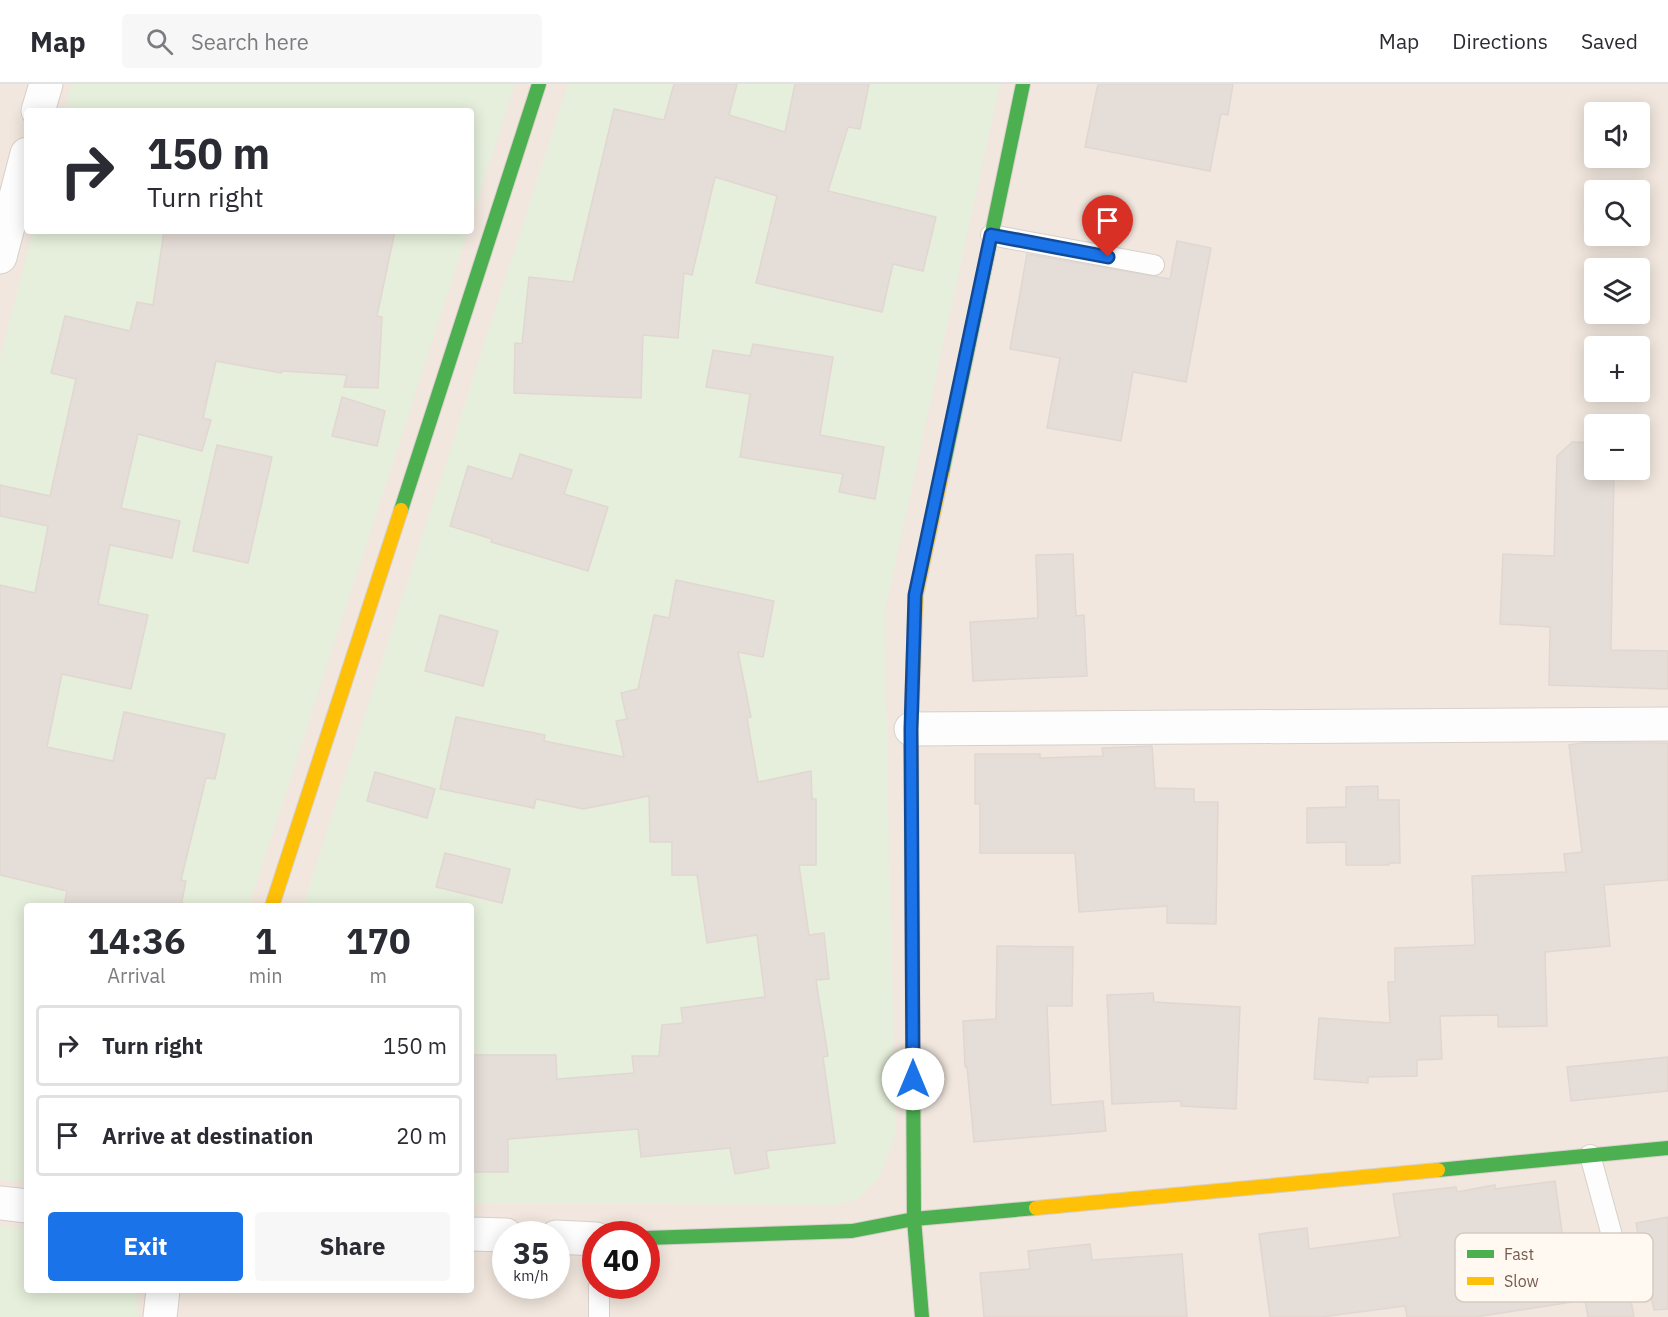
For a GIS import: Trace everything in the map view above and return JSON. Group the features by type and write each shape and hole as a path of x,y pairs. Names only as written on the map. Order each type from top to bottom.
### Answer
{"street":[{"path":"39,108 46,84"},
{"path":"273,903 539,84"},
{"path":"922,1317 914,1219 911,729 915,595 1023,84"},
{"path":"0,257 24,165"},
{"path":"911,729 1668,724"},
{"path":"660,1238 852,1231 914,1219 1668,1148"},
{"path":"0,1203 24,1206"},
{"path":"474,1234 492,1235"},
{"path":"160,1317 163,1293"}],"lane":[{"path":"991,235 1154,265"},
{"path":"1590,1155 1611,1233"},
{"path":"599,1299 599,1317"}],"shaded area":[{"path":"0,84 1668,84 1668,1317 0,1317"}],"green space":[{"path":"72,84 515,84 474,212 474,108 66,108"},
{"path":"568,84 1000,84 885,610 896,1134 879,1178 858,1199 835,1205 474,1203 474,903 304,903"},
{"path":"32,234 467,234 250,903 24,903 24,1182 0,1180 0,357"},
{"path":"0,1225 24,1229 24,1293 136,1293 139,1317 0,1317"}],"building":[{"path":"674,84 737,84 729,115 785,132 795,84 869,84 860,129 848,127 828,191 936,217 923,271 893,264 882,312 756,283 777,196 715,177 692,275 684,273 678,338 643,335 641,398 514,393 515,343 522,344 529,277 573,282 614,109 664,120"},
{"path":"1098,84 1233,84 1228,115 1221,114 1210,171 1085,147"},
{"path":"164,234 394,234 377,316 382,317 378,388 344,387 347,375 282,371 281,373 216,361 203,418 211,420 202,451 138,434 121,508 180,521 172,558 110,545 98,604 148,615 131,689 62,674 47,747 113,761 124,712 225,734 215,779 206,778 181,880 186,881 182,903 65,903 67,891 0,875 0,585 35,593 48,526 0,516 0,485 50,496 76,379 51,373 65,316 130,331 137,302 153,305"},
{"path":"1177,241 1211,248 1186,382 1133,372 1121,441 1047,428 1060,358 1010,349 1027,254 1170,279"},
{"path":"753,344 833,357 820,435 884,447 875,499 839,492 843,474 740,457 750,394 706,387 713,350 750,356"},
{"path":"342,397 385,411 377,446 332,436"},
{"path":"1572,442 1584,443 1584,480 1614,480 1611,650 1668,651 1668,689 1549,685 1550,627 1500,624 1503,554 1554,556 1557,456"},
{"path":"217,445 272,457 248,563 193,551"},
{"path":"520,454 572,470 564,494 608,507 588,571 491,542 492,539 450,526 468,466 512,479"},
{"path":"1073,554 1076,616 1084,615 1087,676 973,681 970,622 1038,618 1036,555"},
{"path":"676,580 774,601 763,657 738,652 751,717 747,718 758,782 811,771 812,799 816,799 816,865 799,865 809,935 824,933 829,979 816,980 828,1056 823,1057 835,1143 766,1151 769,1168 735,1174 730,1148 641,1157 638,1129 508,1139 508,1172 474,1172 474,1055 556,1055 557,1079 634,1073 632,1056 659,1056 662,1025 683,1023 681,1008 765,997 757,935 707,943 697,875 672,875 672,842 650,842 649,796 583,809 536,799 534,808 440,789 456,717 545,735 544,741 624,757 616,721 627,719 621,693 638,689 654,615 669,618"},
{"path":"440,615 498,631 483,686 425,671"},
{"path":"1668,743 1668,880 1604,885 1610,946 1545,952 1547,1026 1498,1027 1498,1015 1440,1016 1442,1059 1417,1060 1417,1076 1368,1077 1368,1083 1314,1079 1319,1018 1390,1023 1388,982 1395,982 1395,948 1475,945 1472,876 1566,872 1564,854 1582,852 1569,745"},
{"path":"1152,746 1155,788 1194,789 1194,802 1218,802 1216,924 1167,923 1167,906 1079,912 1075,853 980,853 980,804 975,804 975,754 1040,754 1040,758 1103,756 1102,748"},
{"path":"375,772 435,789 427,818 367,801"},
{"path":"1378,786 1378,800 1399,800 1400,863 1346,865 1346,842 1307,843 1307,808 1346,807 1346,787"},
{"path":"445,853 510,869 502,903 436,887"},
{"path":"997,946 1073,947 1072,1006 1047,1006 1051,1105 1103,1101 1106,1131 974,1142 967,1067 965,1067 963,1021 996,1019"},
{"path":"1153,993 1154,1002 1240,1007 1236,1109 1181,1106 1181,1101 1112,1104 1107,995"},
{"path":"1668,1057 1668,1091 1571,1101 1567,1067"},
{"path":"1555,1181 1562,1233 1455,1233 1455,1302 1572,1302 1475,1317 1407,1317 1405,1306 1321,1317 1270,1317 1259,1234 1307,1228 1309,1249 1400,1237 1393,1194 1456,1187 1457,1192 1495,1185 1495,1189"},
{"path":"1668,1217 1668,1309 1654,1310 1653,1233 1638,1233 1636,1223"},
{"path":"1090,1244 1092,1260 1182,1254 1187,1317 984,1317 980,1273 1030,1269 1028,1251"},
{"path":"1585,1302 1631,1302 1634,1317 1588,1317"}],"traffic: fast":[{"path":"401,510 539,84"},
{"path":"942,473 1023,84"},
{"path":"912,880 914,1219 922,1317"},
{"path":"1438,1170 1668,1148"},
{"path":"660,1238 852,1231 914,1219 1036,1208"}],"traffic: slow":[{"path":"912,880 911,729 916,595 942,473"},
{"path":"273,903 401,510"},
{"path":"1036,1208 1438,1170"}],"route":[{"path":"913,1079 911,729 915,595 991,235 1108,257"}]}
